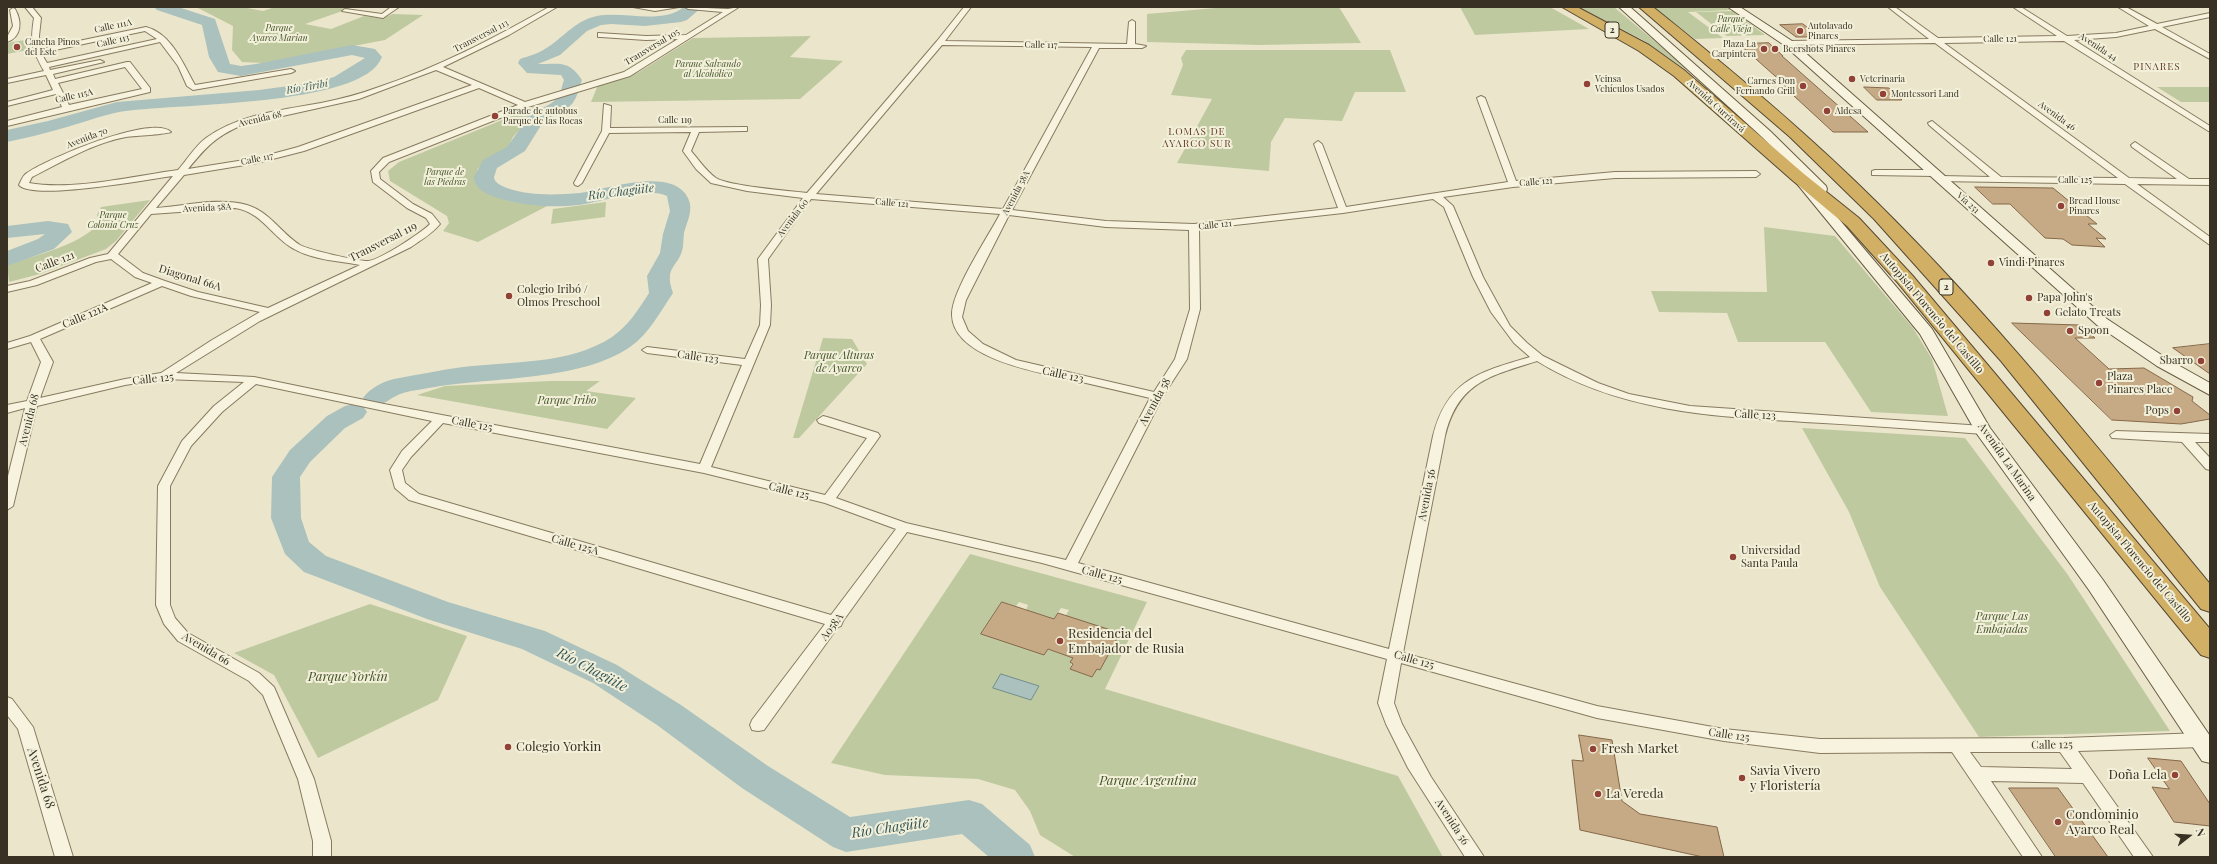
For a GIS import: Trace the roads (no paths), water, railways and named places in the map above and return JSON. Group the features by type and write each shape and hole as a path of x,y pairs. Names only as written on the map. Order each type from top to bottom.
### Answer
{"highway":[{"name":"Avenida Curriravá","path":"1568,7 1614,31 1655,55 1679,73 1798,177 1853,222"},
{"name":"2","path":"1645,7 1775,114 1880,215 1960,302 2073,433 2210,602"},
{"name":"Autopista Florencio del Castillo","path":"1853,222 1905,279 2210,648"},
{"path":"1905,279 1927,332"}],"main road":[{"name":"Autopista Florencio del Castillo","path":"1624,7 1766,134 1853,222"},
{"name":"Vía 251","path":"1733,7 1788,43 2102,322 2163,363 2210,390"},
{"name":"Avenida La Marina","path":"1798,177 1927,332 1983,430 2096,585 2206,747"}],"street":[{"path":"28,7 38,18 36,36 37,52 50,73 53,82 67,108"},
{"path":"345,11 382,16 396,7"},
{"name":"Transversal 113","path":"436,67 492,42 554,7"},
{"path":"636,7 655,9 676,7"},
{"path":"688,7 733,9"},
{"name":"Avenida 60","path":"704,469 765,325 766,305 763,259 809,196 940,43 968,7"},
{"name":"Avenida 46","path":"1891,7 2210,242"},
{"name":"Avenida 44","path":"2016,7 2210,130"},
{"path":"2121,7 2210,57"},
{"name":"Transversal 105","path":"525,105 560,93 620,76 637,69 733,9"},
{"path":"7,40 16,32 17,27 13,10"},
{"name":"Calle 121","path":"1788,43 2065,38 2116,35 2210,15"},
{"path":"1131,46 1132,22"},
{"name":"Calle 111A","path":"37,52 146,29 150,30 161,40"},
{"path":"601,35 646,38 689,37"},
{"path":"161,40 169,48 185,71 189,83 193,88 291,71"},
{"name":"Calle 113","path":"45,66 161,40"},
{"name":"Calle 117","path":"940,43 1142,46"},
{"name":"Avenida 58A","path":"974,342 963,329 957,318 960,302 974,271 1005,212 1096,46"},
{"path":"7,81 110,60"},
{"name":"Calle 115A","path":"7,124 67,108 147,90 127,64 53,82"},
{"path":"436,67 525,105"},
{"name":"Avenida 68","path":"111,256 124,238 149,211 207,141 216,133 232,126 357,97 436,67"},
{"name":"Calle 117","path":"24,184 34,188 106,182 273,156 314,144 480,85"},
{"path":"7,104 59,91"},
{"path":"1482,98 1513,184"},
{"name":"Transversal 119","path":"164,376 269,311 368,264 420,238 430,231 435,224 429,216 410,206 376,180 375,171 386,160 525,105"},
{"path":"578,183 606,130 607,106"},
{"path":"1932,123 1998,179"},
{"name":"Calle 119","path":"606,130 744,129"},
{"name":"Calle 121","path":"696,130 687,151 699,167 714,181 747,188 809,196 1005,212 1106,224 1194,227 1343,210 1513,184 1615,175 1756,174"},
{"name":"Avenida 70","path":"24,184 29,175 84,148 123,135 155,131 167,132"},
{"path":"1318,144 1343,210"},
{"path":"2135,145 2187,182"},
{"name":"Calle 125","path":"1875,173 1998,179 2127,180 2209,183"},
{"path":"1435,196 1448,206 1497,314 1518,341 1537,358"},
{"name":"Avenida 58A","path":"149,211 224,206 244,207 262,215 278,233 298,248 368,264"},
{"name":"Avenida 58","path":"1070,566 1157,396 1181,359 1195,309 1194,227"},
{"name":"Calle 121","path":"7,289 33,283 94,260 111,256"},
{"name":"Diagonal 66A","path":"111,256 117,257 139,274 162,283 195,294 269,311"},
{"name":"Calle 121A","path":"7,346 34,338 162,283"},
{"name":"Avenida 68","path":"7,506 32,403 47,362 34,338"},
{"name":"Calle 123","path":"974,342 991,354 1013,363 1157,396"},
{"name":"Calle 123","path":"647,350 749,364"},
{"name":"Calle 123","path":"1537,358 1574,377 1609,392 1658,406 1718,413 1983,430"},
{"name":"Avenida 56","path":"1475,857 1405,748 1386,703 1394,655 1439,436 1446,411 1455,397 1478,379 1502,368 1537,358"},
{"name":"Calle 125","path":"7,409 125,382 164,376 223,377 254,380 384,408 704,469 828,500 904,527 1070,566 1597,712 1724,735 1820,746 2064,745 2206,747"},
{"name":"Avenida 66","path":"254,380 218,410 186,444 164,486 163,605 169,620 183,638 254,677 269,691 306,779 322,841 322,857"},
{"name":"Calle 125A","path":"441,418 406,454 396,470 399,485 414,497 836,622"},
{"path":"823,420 874,436 828,500"},
{"path":"2116,435 2210,438"},
{"path":"2185,438 2210,466"},
{"name":"A058A","path":"758,725 836,622 904,527"},
{"name":"Avenida 68","path":"7,704 25,727 59,836 64,857"},
{"path":"2064,745 2144,857"},
{"path":"1957,746 2033,857"},
{"path":"1977,774 2087,776"}],"water":[{"path":"1001,674 1039,686 1031,700 993,688"}],"waterway":[{"name":"Río Tiribí","path":"7,136 52,126 117,107 259,95 319,87 340,81 372,62 374,57 369,53 352,50 256,69 241,71 224,68 216,52 209,22 162,7"},
{"name":"Río Chagüite","path":"566,100 573,80 568,72 564,69 533,69 526,63 554,51 581,28 597,21 611,19 645,21 681,17 694,7"},
{"name":"Río Chagüite","path":"566,100 567,96"},
{"name":"Río Chagüite","path":"376,398 394,387 462,375 554,366 593,356 621,342 641,323 661,293 658,276 660,269 671,253 673,234 680,211 680,202 674,192 667,188 657,187 629,190 579,199 546,200 520,197 498,192 487,185 484,181 484,175 490,164 514,151 518,147 531,127 530,123 539,115 555,108 566,100"},
{"name":"Río Tiribí","path":"7,232 48,227 60,229 61,232 46,244 7,259"},
{"name":"Río Chagüite","path":"354,412 336,422 300,456 286,477 286,518 296,547 315,564 438,611 533,640 605,674 669,715 755,777 846,835 969,816 1016,857"}],"place":[{"name":"Autolavado Pinares","path":"1800,31"},
{"name":"Cancha Pinos del Este","path":"17,47"},
{"name":"Plaza La Carpintera","path":"1764,49"},
{"name":"Beershots Pinares","path":"1775,49"},
{"name":"Veterinaria","path":"1852,79"},
{"name":"Veinsa Vehículos Usados","path":"1587,84"},
{"name":"Carnes Don Fernando Grill","path":"1803,86"},
{"name":"Montessori Land","path":"1883,94"},
{"name":"Aldesa","path":"1827,111"},
{"name":"Parade de autobus Parque de las Rocas","path":"495,116"},
{"name":"Bread House Pinares","path":"2061,206"},
{"name":"Vindi Pinares","path":"1991,263"},
{"name":"Colegio Iribó / Olmos Preschool","path":"509,296"},
{"name":"Papa John's","path":"2029,298"},
{"name":"Gelato Treats","path":"2047,313"},
{"name":"Spoon","path":"2070,331"},
{"name":"Sbarro","path":"2201,361"},
{"name":"Plaza Pinares Place","path":"2099,383"},
{"name":"Pops","path":"2177,411"},
{"name":"Universidad Santa Paula","path":"1733,557"},
{"name":"Residencia del Embajador de Rusia","path":"1060,641"},
{"name":"Colegio Yorkin","path":"508,747"},
{"name":"Fresh Market","path":"1593,749"},
{"name":"Doña Lela","path":"2175,775"},
{"name":"Savia Vivero y Floristería","path":"1742,778"},
{"name":"La Vereda","path":"1598,794"},
{"name":"Condominio Ayarco Real","path":"2058,822"}],"district":[{"name":"PINARES","path":"2157,67"},
{"name":"LOMAS DE AYARCO SUR","path":"1197,138"}],"park label":[{"name":"Parque Calle Vieja","path":"1731,24"},
{"name":"Parque Ayarco Marian","path":"279,34"},
{"name":"Parque Salvando al Alcohólico","path":"708,70"},
{"name":"Parque de las Piedras","path":"445,178"},
{"name":"Parque Colonia Cruz","path":"113,220"},
{"name":"Parque Alturas de Ayarco","path":"839,362"},
{"name":"Parque Iribo","path":"567,401"},
{"name":"Parque Las Embajadas","path":"2002,623"},
{"name":"Parque Yorkín","path":"348,677"},
{"name":"Parque Argentina","path":"1148,781"}]}
